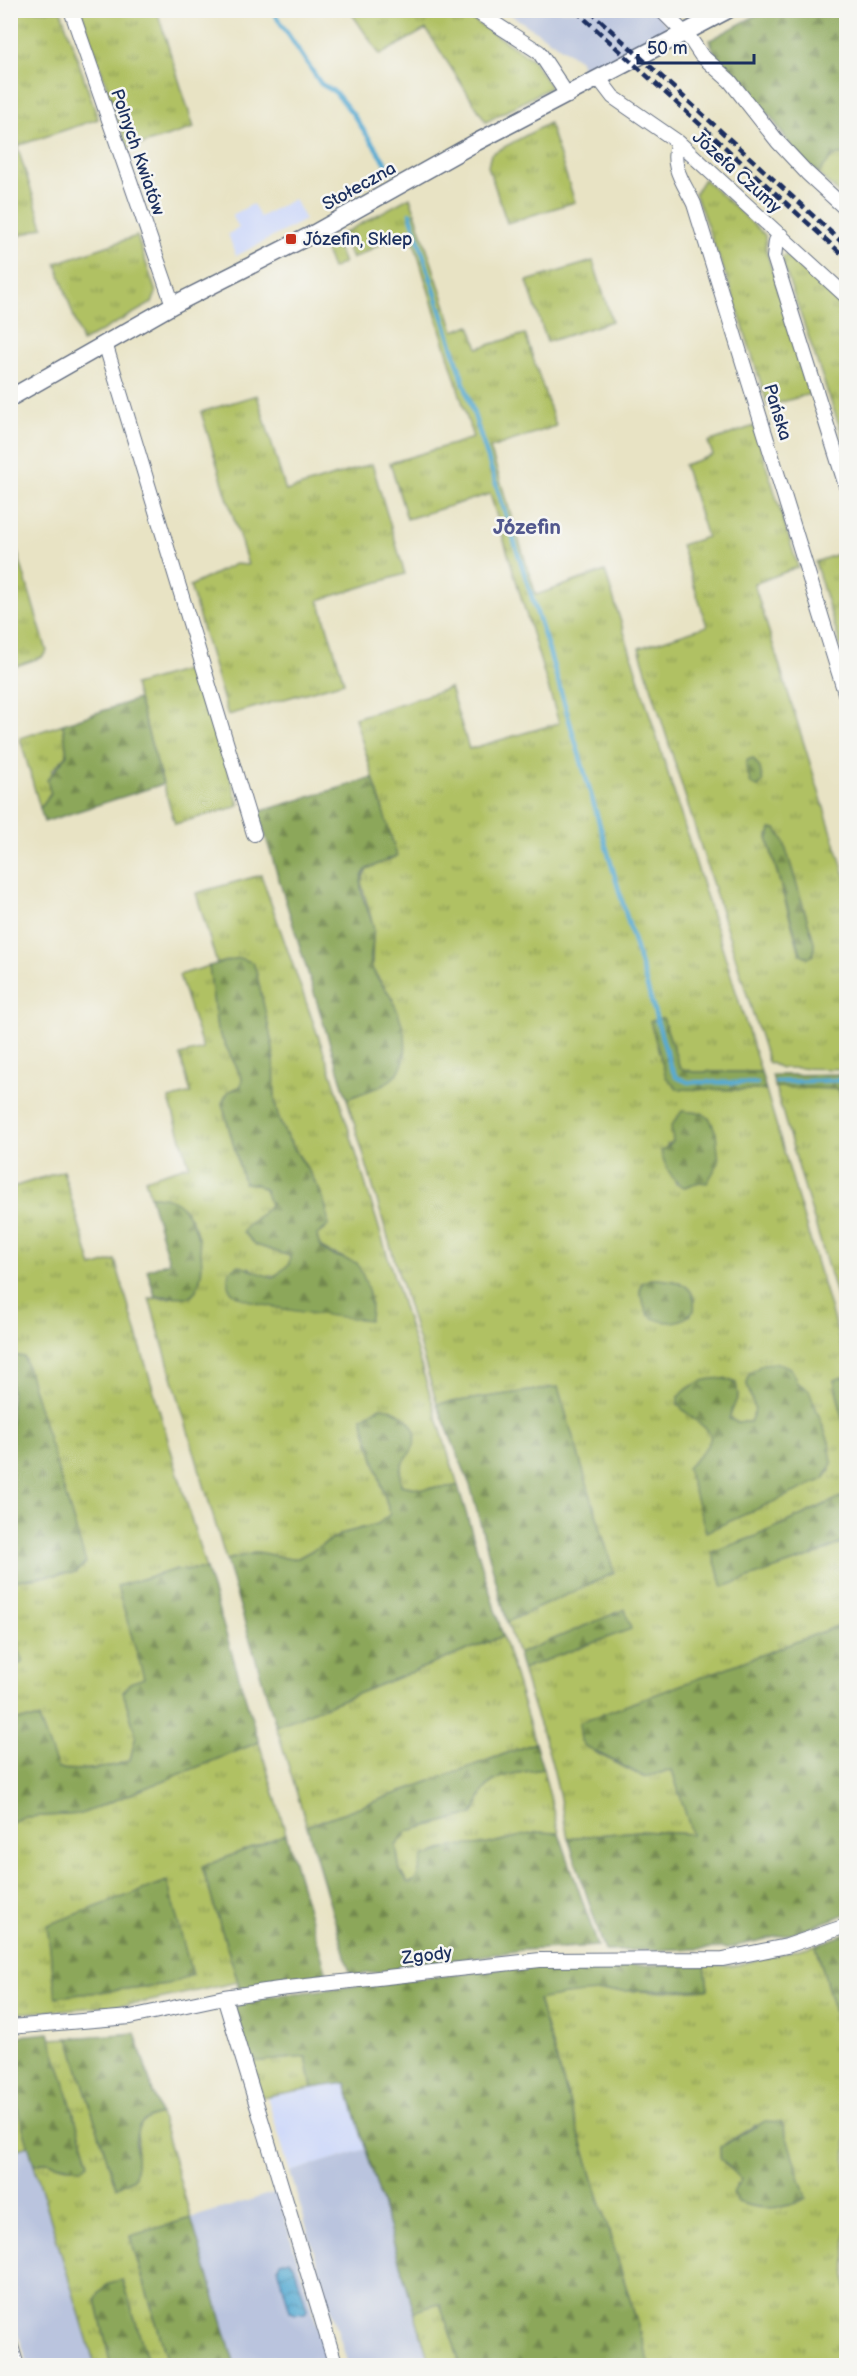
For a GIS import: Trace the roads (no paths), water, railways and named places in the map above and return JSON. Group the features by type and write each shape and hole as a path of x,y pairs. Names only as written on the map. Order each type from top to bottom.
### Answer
{"street":[{"name":"Polnych Kwiatów","path":"72,10 172,305"},
{"path":"474,10 539,52 568,96"},
{"path":"661,10 701,55 730,81 785,150 846,209"},
{"name":"Stołeczna","path":"10,398 172,305 311,235 475,143 600,80 728,10"},
{"name":"Józefa Czumy","path":"600,80 613,97 678,142 846,296"},
{"name":"Pańska","path":"678,142 674,159 675,168 694,204 846,696"},
{"path":"781,235 776,241 774,257 846,486"},
{"path":"105,343 254,834"},
{"name":"Zgody","path":"10,2027 130,2017 224,1997 540,1960 723,1959 787,1946 846,1926"},
{"path":"224,1997 336,2366"},
{"path":"10,2343 17,2366"}],"water":[{"path":"289,2259 294,2265 307,2309 305,2313 295,2314 290,2311 278,2268 280,2262"}],"waterway":[{"path":"272,10 321,84 335,92 352,113 392,172"},
{"path":"410,213 549,651 670,1065 676,1077 688,1082 757,1083"},
{"path":"776,1082 846,1080"}],"railway":[{"path":"575,10 846,258"},
{"path":"589,10 846,246"}],"place":[{"name":"Józefin, Sklep","path":"291,239"}],"district":[{"name":"Józefin","path":"527,527"}]}
